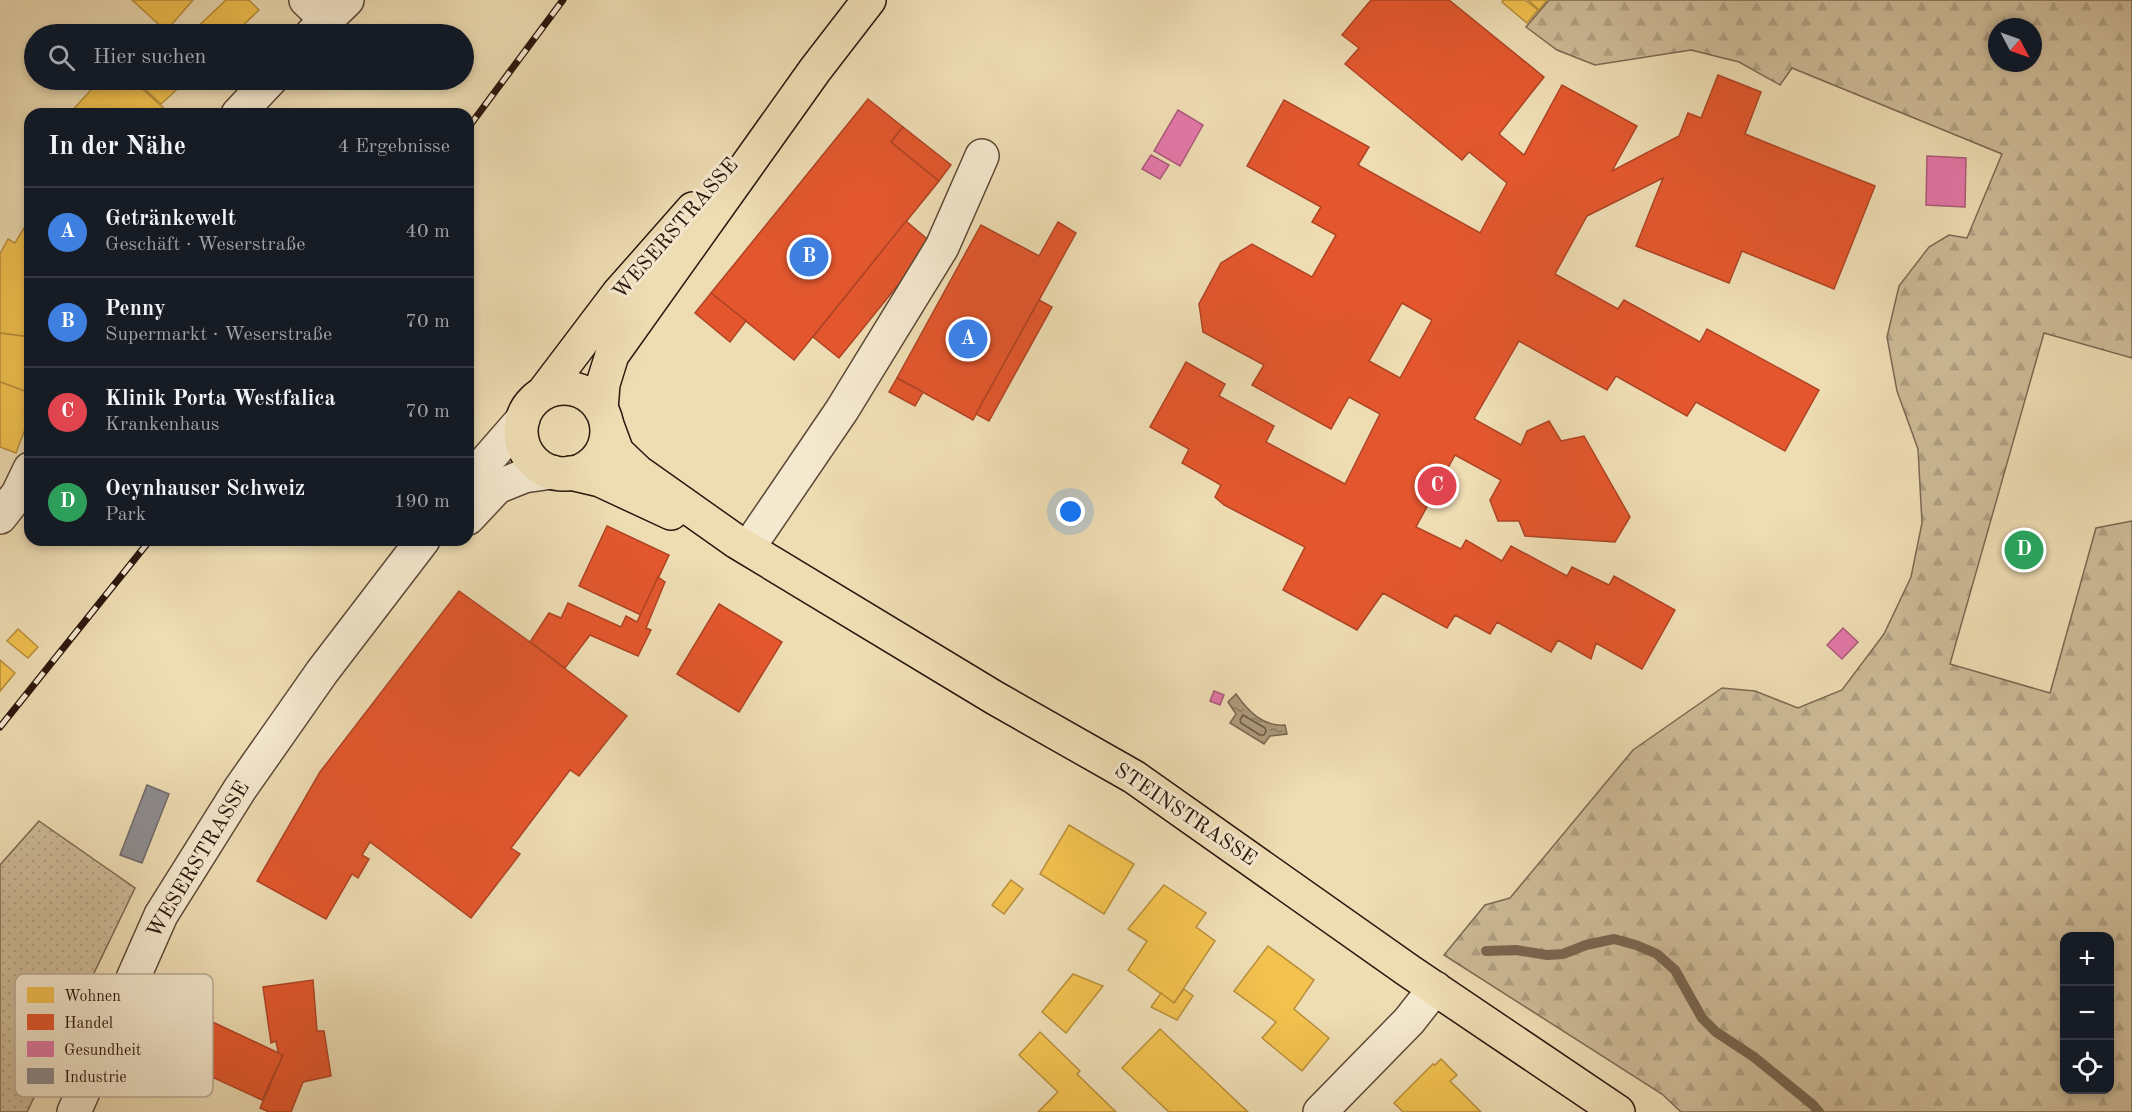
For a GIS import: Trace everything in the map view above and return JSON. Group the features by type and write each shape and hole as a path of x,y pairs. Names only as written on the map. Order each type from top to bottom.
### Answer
{"main road":[{"name":"WESERSTRASSE","path":"604,417 603,384 612,355 815,70 869,0"},
{"name":"WESERSTRASSE","path":"543,393 618,294 815,70"},
{"path":"556,388 569,388 582,392 593,399 604,417 606,439 602,451 594,462 583,470 561,473 540,466 530,457 522,439 523,419 534,400 543,393 556,388"},
{"name":"STEINSTRASSE","path":"604,417 617,452 638,472 743,545 995,698 1134,777 1435,988 1618,1112"},
{"name":"STEINSTRASSE","path":"561,473 600,480 743,545"}],"street":[{"path":"244,108 261,90"},
{"path":"743,545 842,410 942,247 982,156"},
{"path":"474,475 523,419"},
{"path":"474,511 496,487 524,476 561,473"},
{"path":"0,517 18,494 24,482"},
{"name":"WESERSTRASSE","path":"135,974 161,915 240,789 322,672 418,546"},
{"name":"WESERSTRASSE","path":"273,744 444,546"},
{"path":"1320,1112 1409,1021 1435,988"},
{"name":"WESERSTRASSE","path":"74,1112 81,1097"}],"green space":[{"path":"1549,0 2132,0 2132,358 2044,333 1950,664 2050,693 2096,528 2132,521 2132,1112 1681,1112 1662,1094 1444,955 1485,905 1510,898 1633,750 1722,688 1755,691 1798,708 1842,690 1884,634 1911,577 1922,523 1918,449 1897,391 1887,337 1899,286 1929,247 1949,235 1967,238 2002,154 1792,68 1780,85 1739,62 1691,50 1595,65 1557,50 1526,27"},
{"path":"39,821 135,888 94,974 15,974 15,1097 34,1097 27,1112 0,1112 0,865"}],"water":[{"path":"1236,694 1263,721 1285,725 1287,734 1270,736 1264,744 1230,723 1236,714 1228,702"}],"building: Wohnen":[{"path":"132,0 193,0 172,24 158,24"},
{"path":"226,0 249,0 259,10 244,24 201,24"},
{"path":"1503,0 1525,0 1538,10 1527,23 1502,2"},
{"path":"1528,0 1547,0 1539,10"},
{"path":"91,90 143,90 164,108 74,108"},
{"path":"146,90 176,90 161,104"},
{"path":"24,228 24,336 0,333 0,254 8,239 15,243"},
{"path":"0,333 24,336 24,391 0,382"},
{"path":"0,382 24,391 24,432 16,453 0,447"},
{"path":"18,629 38,647 28,658 7,641"},
{"path":"0,660 15,673 0,691"},
{"path":"1069,825 1134,864 1104,914 1040,874"},
{"path":"1011,880 1023,889 1004,914 992,905"},
{"path":"1164,885 1206,913 1196,927 1215,941 1174,1003 1128,970 1147,941 1128,929"},
{"path":"1268,946 1314,980 1294,1009 1329,1038 1302,1071 1262,1038 1276,1022 1234,991"},
{"path":"1073,974 1103,986 1066,1033 1042,1012"},
{"path":"1184,989 1193,996 1177,1020 1151,1007 1161,993 1174,1003"},
{"path":"1160,1029 1248,1112 1169,1112 1122,1068"},
{"path":"1040,1032 1080,1071 1077,1074 1116,1112 1038,1112 1058,1092 1019,1055"},
{"path":"1441,1059 1457,1075 1450,1081 1481,1112 1403,1112 1394,1103 1433,1064 1435,1065"}],"building: Handel":[{"path":"1371,0 1449,0 1544,77 1499,134 1524,155 1562,85 1637,126 1612,171 1679,136 1688,113 1701,118 1718,75 1761,92 1745,134 1875,186 1834,289 1742,251 1729,283 1636,246 1663,178 1587,216 1555,274 1618,309 1624,300 1700,342 1707,329 1819,390 1785,451 1696,402 1687,416 1616,376 1607,390 1519,341 1474,419 1521,445 1527,431 1549,421 1561,441 1584,436 1630,517 1615,542 1525,536 1519,521 1498,521 1490,500 1501,480 1455,455 1416,527 1461,549 1466,540 1502,561 1511,546 1567,576 1572,567 1609,585 1614,576 1675,610 1642,669 1596,643 1591,659 1558,640 1551,652 1497,622 1490,634 1455,615 1447,628 1383,593 1357,630 1283,590 1305,547 1224,505 1215,497 1221,485 1182,463 1189,449 1150,427 1186,362 1225,384 1219,396 1274,426 1266,442 1345,484 1380,414 1349,397 1331,429 1252,385 1264,365 1203,332 1199,304 1221,263 1252,244 1312,277 1336,235 1312,222 1321,207 1247,166 1284,100 1369,147 1358,165 1480,233 1507,183 1469,152 1462,160 1345,64 1359,48 1342,35","holes":["1402,303 1432,320 1400,378 1369,361"]},
{"path":"868,99 903,127 891,142 939,181 794,360 711,293"},
{"path":"903,127 951,165 939,181 891,142"},
{"path":"906,221 932,243 839,358 813,337"},
{"path":"1058,222 1076,233 973,420 897,378 981,225 1039,256"},
{"path":"711,293 746,321 730,342 695,313"},
{"path":"1039,300 1052,307 989,421 976,414"},
{"path":"897,378 923,392 915,406 889,392"},
{"path":"607,526 669,555 641,615 579,586"},
{"path":"658,577 665,582 646,628 651,630 638,656 590,635 565,668 530,642 549,613 561,618 568,603 621,627 626,616 637,622"},
{"path":"459,591 627,716 579,776 570,770 511,848 520,854 471,918 370,842 362,855 369,859 358,878 352,874 326,919 257,881 320,772"},
{"path":"719,604 782,642 739,712 677,674"},
{"path":"313,980 317,1031 324,1031 331,1076 303,1082 291,1112 269,1112 260,1108 280,1062 276,1041 271,1043 263,987"},
{"path":"213,1022 283,1055 262,1100 213,1078"}],"building: Gesundheit":[{"path":"1178,110 1203,125 1180,166 1154,151"},
{"path":"1151,155 1169,165 1160,179 1142,169"},
{"path":"1927,156 1966,158 1965,207 1926,205"},
{"path":"1843,628 1858,642 1842,659 1827,645"},
{"path":"1214,691 1224,695 1220,705 1210,701"}],"building: Industrie":[{"path":"147,785 169,794 142,863 120,855"}],"waterway":[{"path":"1486,951 1516,950 1547,955 1563,954 1586,945 1614,939 1657,954 1675,970 1702,1018 1716,1032 1754,1057 1819,1112"}],"railway":[{"path":"474,120 563,0"},
{"path":"0,727 145,546"}],"place":[{"name":"Penny","path":"809,257"},
{"name":"Getränkewelt","path":"968,339"},
{"name":"Klinik Porta Westfalica","path":"1437,486"},
{"name":"Oeynhauser Schweiz","path":"2024,550"}]}
